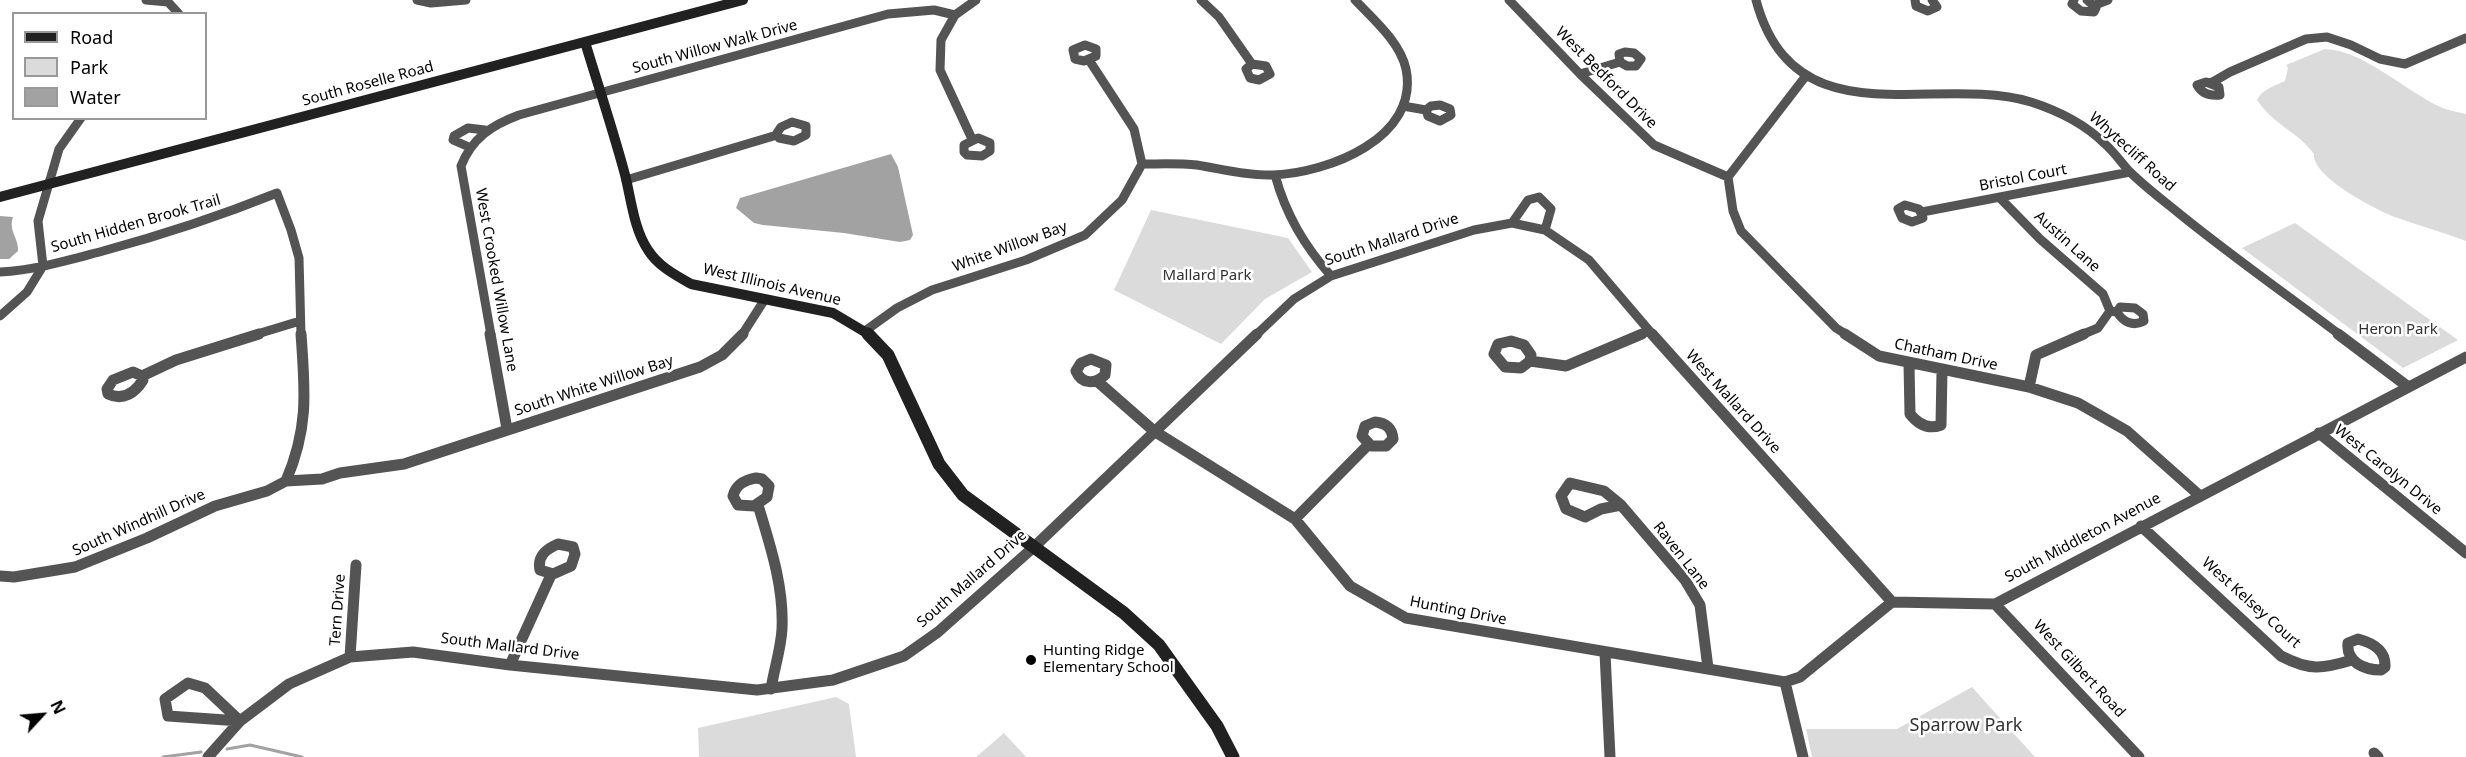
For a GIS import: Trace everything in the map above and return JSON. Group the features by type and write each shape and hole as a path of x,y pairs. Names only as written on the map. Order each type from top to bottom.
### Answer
{"main road":[{"name":"South Roselle Road","path":"0,197 743,0"},
{"name":"West Illinois Avenue","path":"585,42 645,247 664,267 678,277 705,288 833,313 866,331 878,341 888,355 939,464 963,495 1124,613 1160,645 1217,726 1233,757"}],"street":[{"path":"146,0 169,1"},
{"path":"419,1 443,3 466,0"},
{"path":"972,139 940,70 941,40 955,15 976,0"},
{"path":"1201,0 1219,17 1252,64"},
{"path":"1089,60 1134,129 1142,164 1184,164 1230,173 1275,175 1317,167 1361,151 1390,130 1409,90 1406,67 1390,40 1355,0"},
{"path":"1510,1 1522,0"},
{"path":"1728,177 1805,77 1779,48 1760,15 1756,0"},
{"path":"1915,0 1916,6 1928,11 1937,7 1932,0"},
{"path":"2074,0 2073,6 2085,12 2094,12 2096,8 2091,2"},
{"path":"2091,2 2108,0"},
{"name":"West Bedford Drive","path":"1510,1 1580,74 1654,145 1728,177"},
{"name":"South Willow Walk Drive","path":"485,130 474,127 465,128 454,136 453,140 472,143 485,130 519,115 898,11 934,10 955,15"},
{"path":"2211,83 2230,72 2306,39 2327,37 2351,45 2380,59 2405,64 2466,38"},
{"path":"1580,74 1620,62"},
{"name":"Whytecliff Road","path":"1805,77 1848,90 1890,96 1990,94 2030,102 2065,115 2089,129 2107,145 2130,172 2184,217 2407,386"},
{"path":"1403,106 1426,110"},
{"path":"0,316 27,292 43,266 38,221 59,149 80,120"},
{"path":"626,180 777,135"},
{"name":"West Crooked Willow Lane","path":"472,143 461,166 507,429"},
{"name":"White Willow Bay","path":"866,331 897,308 932,290 1026,260 1085,235 1122,200 1142,164"},
{"name":"Bristol Court","path":"1922,212 2130,172"},
{"path":"1275,175 1282,205 1302,243 1331,276"},
{"name":"Chatham Drive","path":"1728,177 1732,211 1741,231 1836,328 1879,356 1942,371 2029,387 2078,403 2127,431 2199,495"},
{"name":"South Hidden Brook Trail","path":"0,272 43,266 161,236 277,193 292,230 300,268 300,321"},
{"path":"1512,223 1523,201 1531,197 1539,197 1551,209 1545,230"},
{"name":"Austin Lane","path":"2000,198 2040,239 2103,294 2113,312 2098,328 2036,355 2029,387"},
{"name":"South Mallard Drive","path":"208,757 240,721 289,684 350,657 413,652 510,665 741,689 771,689 833,680 904,656 938,632 1035,546 1294,299 1331,276 1474,230 1512,223"},
{"name":"West Mallard Drive","path":"1512,223 1545,230 1589,260 1649,331 1892,602"},
{"name":"South White Willow Bay","path":"286,481 322,478 340,473 404,464 714,362 741,340 765,299"},
{"path":"142,376 176,360 229,341 300,321 306,409 299,454 286,481"},
{"path":"1530,361 1566,366 1649,331"},
{"name":"South Middleton Avenue","path":"1892,602 1995,604 2319,432 2466,357"},
{"path":"1909,364 1910,414 1924,427 1935,428 1941,425 1942,371"},
{"name":"Hunting Drive","path":"1097,381 1154,431 1295,519 1350,586 1406,618 1785,682"},
{"name":"West Carolyn Drive","path":"2319,432 2466,553"},
{"path":"1295,519 1368,445"},
{"name":"South Windhill Drive","path":"0,576 14,577 75,567 147,538 214,506 267,491 286,481"},
{"name":"Raven Lane","path":"1621,505 1601,509 1585,517 1566,510 1561,496 1570,483 1604,491 1621,505 1685,580 1700,605 1708,668"},
{"path":"758,505 778,575 781,595 782,630 771,689"},
{"name":"West Kelsey Court","path":"2141,526 2281,656 2299,666 2318,670 2352,660"},
{"name":"Tern Drive","path":"350,657 356,565"},
{"path":"510,665 551,575"},
{"path":"1803,757 1785,682 1800,677 1892,602"},
{"name":"West Gilbert Road","path":"1995,604 2139,757"},
{"path":"1605,653 1610,757"},
{"path":"188,683 205,688 240,721 168,716 165,699 188,683"}],"green space":[{"path":"2325,49 2340,51 2355,57 2429,101 2446,109 2466,114 2466,241 2395,217 2346,191 2323,172 2308,146 2271,116 2257,100 2265,90 2285,81 2288,68 2286,65"},
{"name":"Mallard Park","path":"1151,210 1288,238 1312,272 1265,299 1221,344 1114,290"},
{"name":"Heron Park","path":"2295,223 2458,340 2403,368 2242,248"},
{"name":"Sparrow Park","path":"1972,687 2035,757 1812,757 1806,729 1897,729"},
{"path":"836,697 849,704 856,757 699,757 698,728"},
{"path":"1004,733 1026,757 976,757"}],"water":[{"path":"891,154 898,167 913,235 910,240 900,242 844,233 763,225 754,223 736,208 740,198"},
{"path":"0,216 13,217 12,226 18,251 9,259 0,259"}],"waterway":[{"path":"227,749 250,745 302,757"},
{"path":"163,757 201,752"}],"place":[{"name":"Hunting Ridge Elementary School","path":"1031,660"}]}
